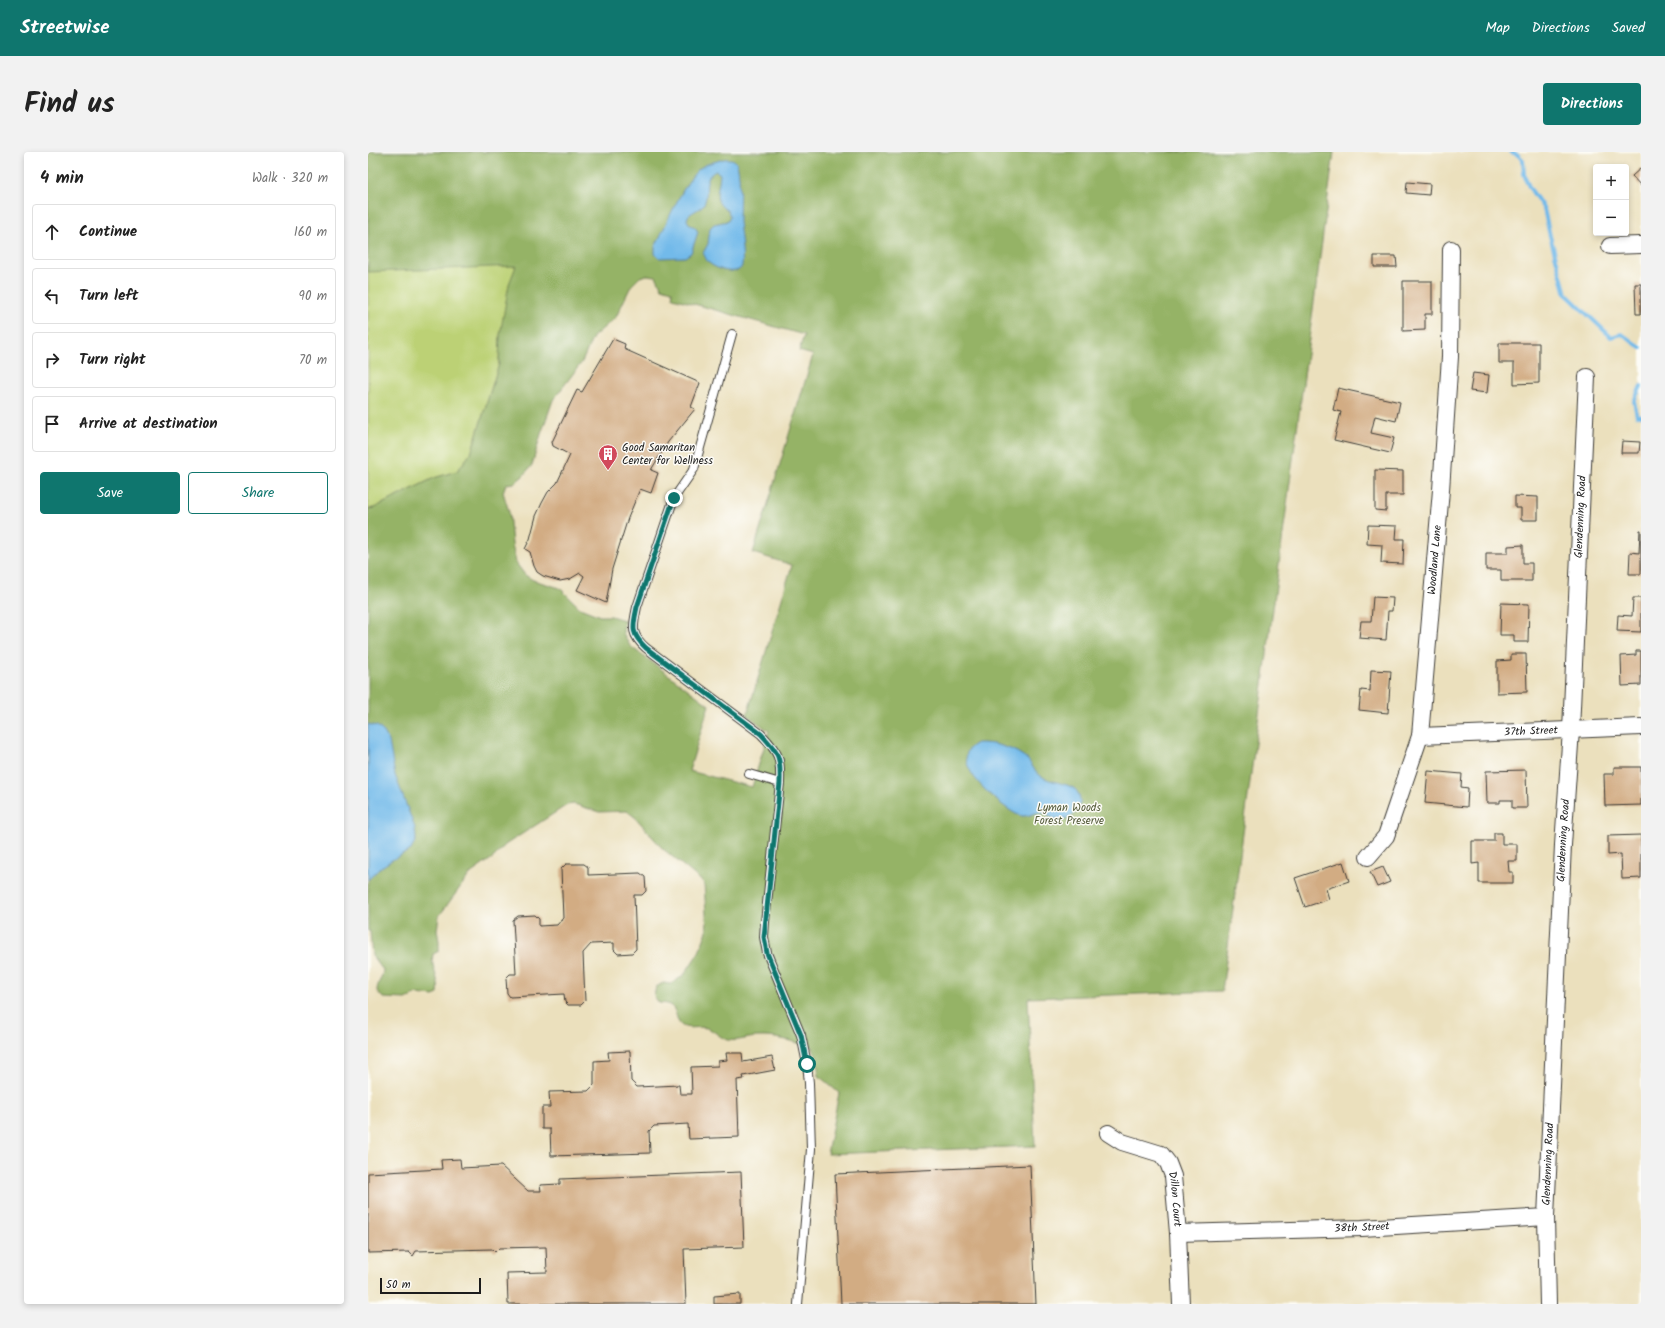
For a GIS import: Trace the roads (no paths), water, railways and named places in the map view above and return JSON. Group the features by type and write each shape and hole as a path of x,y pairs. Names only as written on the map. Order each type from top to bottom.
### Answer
{"street":[{"path":"1610,246 1641,245"},
{"name":"Woodland Lane","path":"1368,857 1386,836 1420,736 1441,490 1450,357 1451,249"},
{"name":"Glendenning Road","path":"1548,1304 1546,1217 1563,845 1571,730 1587,377"},
{"name":"37th Street","path":"1420,736 1641,727"},
{"name":"Dillon Court","path":"1108,1133 1122,1142 1161,1154 1168,1163 1173,1176 1178,1233 1181,1304"},
{"name":"38th Street","path":"1178,1233 1362,1228 1546,1217"}],"lane":[{"path":"732,334 694,469 674,498 637,607 633,626 634,635 646,648 761,734 776,752 780,764 780,783 764,937 767,953 801,1035 809,1083 812,1149 798,1304"},
{"path":"749,774 780,783"}],"water":[{"path":"723,159 734,160 739,172 739,222 742,253 741,268 734,271 724,270 710,264 703,253 708,244 710,228 714,224 728,221 730,217 728,211 719,203 717,195 720,174 716,171 708,178 706,196 703,205 688,216 687,220 690,225 695,227 698,232 691,253 685,257 659,258 655,254 655,247 681,193 700,168"},
{"path":"368,724 377,726 384,732 389,741 395,775 415,828 416,839 411,850 380,868 368,880"},
{"path":"977,743 997,745 1017,752 1028,760 1041,776 1075,789 1079,796 1079,807 1070,817 1066,819 1052,818 1044,813 1020,816 1008,809 987,792 970,770 966,760 968,750"}],"waterway":[{"path":"1511,152 1518,155 1523,160 1524,174 1529,187 1544,209 1566,294 1611,337 1622,334 1641,348"},
{"path":"1641,386 1634,401 1637,416 1641,416"}],"place":[{"name":"Good Samaritan Center for Wellness","path":"608,471"}],"park label":[{"name":"Lyman Woods Forest Preserve","path":"1069,814"}]}
